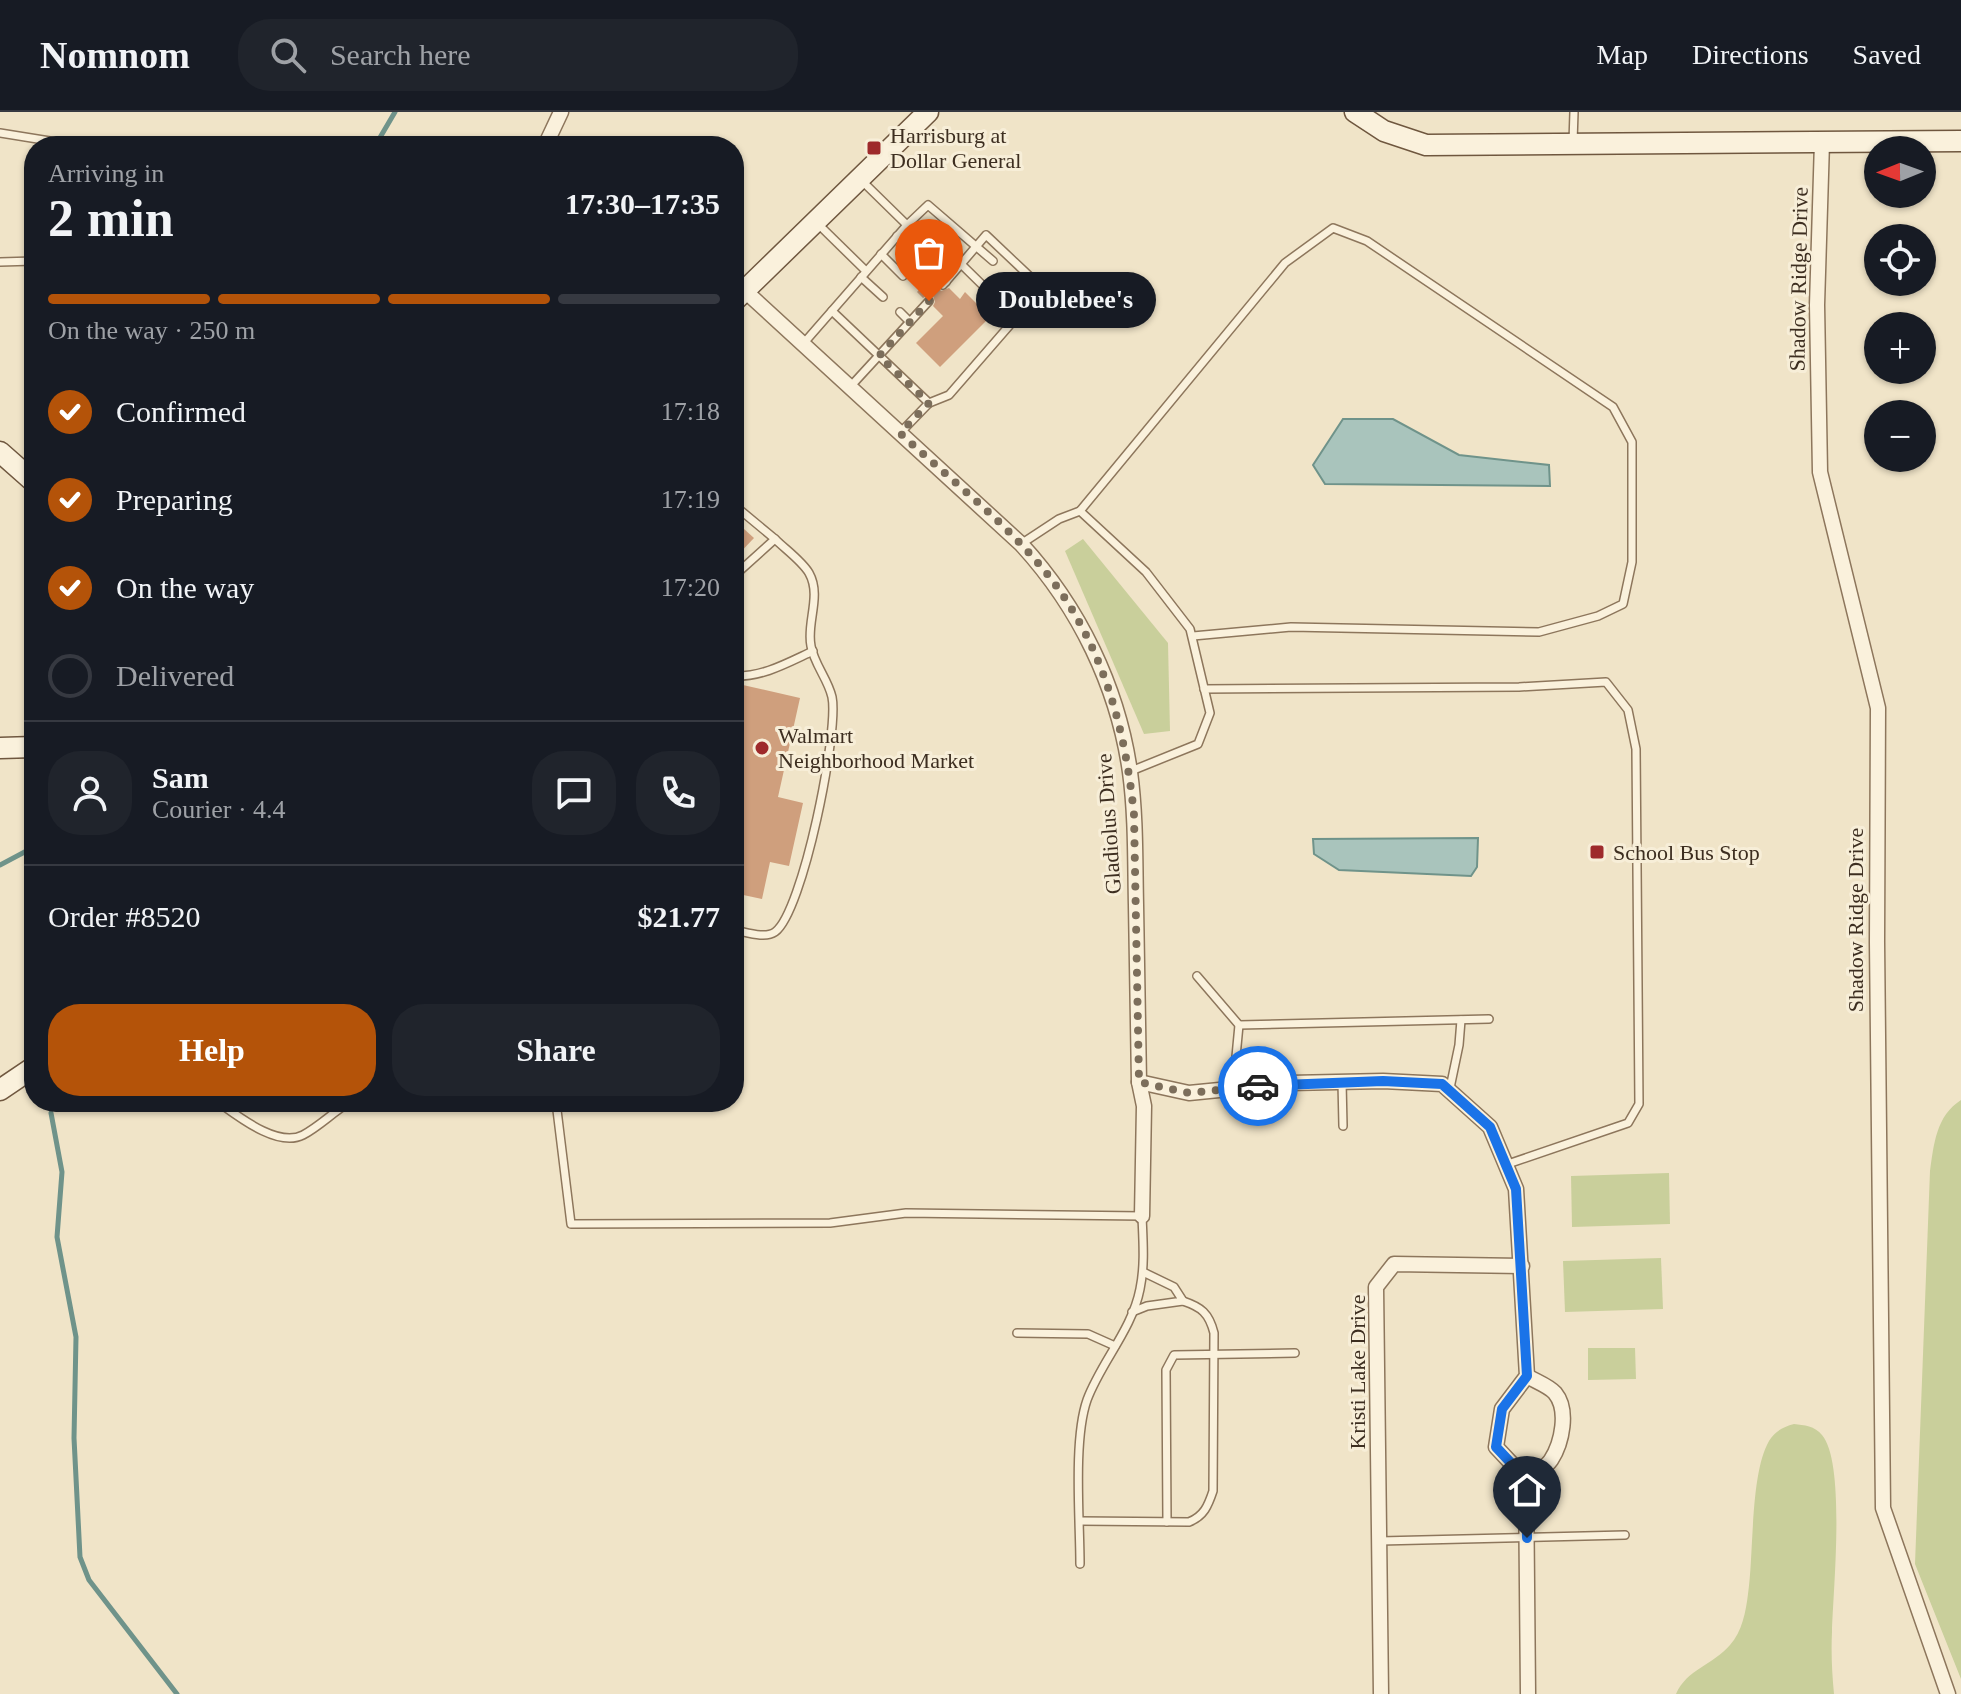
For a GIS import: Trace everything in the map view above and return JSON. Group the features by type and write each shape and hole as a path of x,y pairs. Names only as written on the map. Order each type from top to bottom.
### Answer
{"street":[{"path":"550,136 561,112"},
{"path":"1355,112 1384,131 1426,145 1961,141"},
{"path":"744,290 917,115"},
{"name":"Shadow Ridge Drive","path":"1822,142 1817,305 1820,472 1878,708 1877,942 1883,1508 1948,1694"},
{"name":"Gladiolus Drive","path":"744,299 803,344 1021,544 1073,612 1093,649 1119,717 1130,772 1134,815 1139,1082 1144,1106 1142,1216"},
{"path":"0,452 24,473"},
{"path":"0,748 24,747"},
{"path":"0,1090 24,1074"},
{"path":"1139,1082 1189,1093 1290,1083 1442,1084 1490,1127 1516,1189 1522,1266 1527,1376 1502,1409 1496,1447 1526,1479 1528,1694"},
{"name":"Kristi Lake Drive","path":"1381,1694 1376,1287 1394,1264 1522,1266"},
{"path":"1526,1479 1550,1463 1562,1427 1562,1410 1555,1393 1527,1376"}],"lane":[{"path":"1573,146 1574,112"},
{"path":"0,133 24,137"},
{"path":"858,178 907,225"},
{"path":"803,344 928,205 993,261"},
{"path":"815,221 883,297"},
{"path":"1021,544 1059,519 1080,511 1285,263 1333,228 1367,241 1613,407 1632,442 1632,562 1623,604 1598,616 1539,632 1291,627 1193,636"},
{"path":"900,433 929,403 949,395 1042,288 986,235 944,283 936,273"},
{"path":"897,236 919,257"},
{"path":"881,254 903,276"},
{"path":"0,262 24,261"},
{"path":"961,264 1017,319"},
{"path":"1016,281 1034,299"},
{"path":"850,387 929,301"},
{"path":"832,311 929,403"},
{"path":"900,312 910,322"},
{"path":"1080,511 1146,572 1190,629 1210,713 1198,744 1130,772"},
{"path":"744,513 809,573 814,593 810,645 832,697 830,740 808,859 786,921 774,933 764,935 744,932"},
{"path":"744,567 775,539"},
{"path":"744,676 768,671 813,651"},
{"path":"1204,689 1519,687 1606,682 1628,710 1636,749 1639,1104 1628,1123 1505,1165"},
{"path":"1197,976 1239,1025 1233,1088"},
{"path":"1239,1025 1489,1019"},
{"path":"1449,1090 1461,1020"},
{"path":"1342,1082 1343,1126"},
{"path":"234,1112 280,1140 292,1140 306,1134 336,1112"},
{"path":"557,1112 571,1224 830,1223 906,1213 1142,1216 1143,1272 1140,1292 1087,1400 1080,1440 1080,1564"},
{"path":"1143,1272 1174,1287 1183,1301"},
{"path":"1080,1521 1189,1522 1201,1517 1213,1491 1214,1333 1210,1319 1200,1307 1183,1301 1147,1306 1132,1312"},
{"path":"1017,1333 1088,1334 1115,1346"},
{"path":"1167,1522 1166,1370 1174,1355 1295,1353"},
{"path":"1380,1541 1625,1535"}],"green space":[{"path":"1083,539 1168,643 1170,731 1144,734 1065,551"},
{"path":"1961,1100 1961,1679 1915,1564 1930,1171 1941,1122"},
{"path":"1669,1173 1670,1224 1572,1227 1571,1176"},
{"path":"1661,1258 1663,1309 1565,1312 1563,1261"},
{"path":"1588,1348 1635,1348 1636,1379 1588,1380"},
{"path":"1794,1424 1813,1428 1822,1435 1834,1472 1834,1694 1676,1694 1693,1673 1730,1645 1740,1628 1748,1594 1756,1493 1763,1455 1774,1435"}],"water":[{"path":"1343,419 1393,419 1459,455 1549,465 1550,486 1325,484 1313,465"},
{"path":"1478,838 1477,867 1471,876 1339,870 1314,854 1313,839"}],"building":[{"path":"931,277 941,291 949,288 960,299 965,292 990,317 940,367 916,343 943,316 933,306 933,296 923,298 917,292"},
{"path":"744,529 754,538 744,548"},
{"name":"Walmart Neighborhood Market","path":"744,685 800,698 778,797 803,803 789,866 770,862 762,899 744,895"}],"waterway":[{"path":"381,136 395,112"},
{"path":"0,865 24,852"},
{"path":"51,1113 62,1172 57,1237 76,1337 74,1438 80,1557 89,1580 177,1694"}],"way so far":[{"path":"929,301 879,356 929,403 900,433 1011,533 1040,565 1073,612 1093,649 1119,717 1130,772 1134,815 1139,1082 1189,1093 1258,1086"}],"place":[{"name":"Harrisburg at Dollar General","path":"874,148"},
{"name":"Doublebee's","path":"929,301"},
{"name":"Walmart Neighborhood Market","path":"762,748"},
{"name":"School Bus Stop","path":"1597,852"}],"route":[{"path":"1258,1086 1383,1081 1442,1084 1490,1127 1516,1189 1527,1376 1502,1409 1496,1447 1526,1479 1527,1538"}]}
